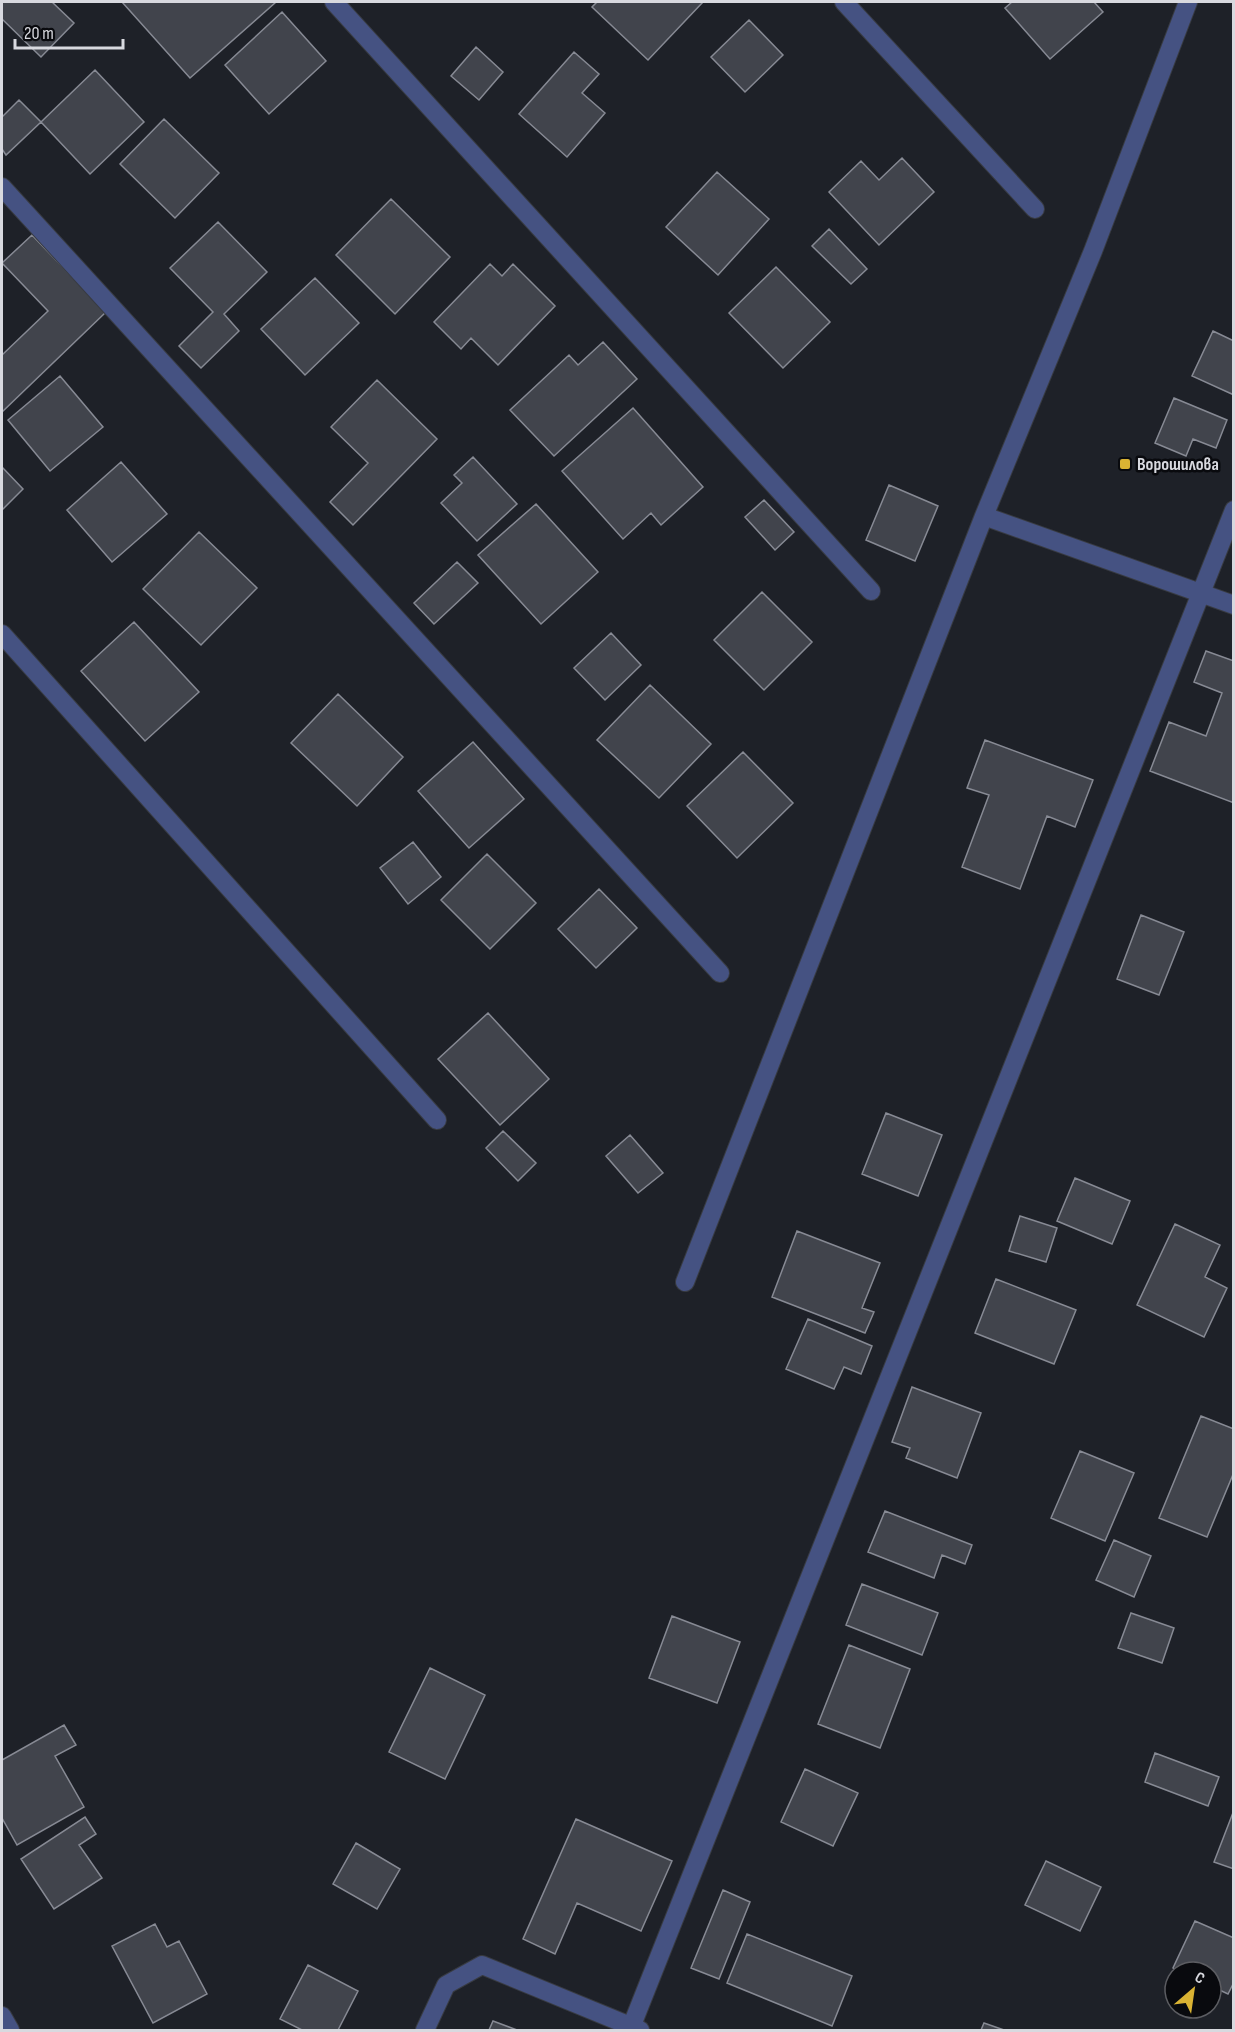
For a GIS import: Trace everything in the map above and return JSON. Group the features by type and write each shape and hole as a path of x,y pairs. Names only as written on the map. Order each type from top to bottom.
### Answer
{"street":[{"path":"334,2 871,591"},
{"path":"844,2 1035,209"},
{"path":"685,1282 984,516 1093,251 1188,2"},
{"path":"2,187 720,973"},
{"path":"425,2031 446,1985 482,1965 633,2029 1233,510"},
{"path":"984,516 1233,605"},
{"path":"2,634 437,1120"},
{"path":"2,2016 10,2031"}],"building":[{"path":"2,2 52,2 74,23 41,57 2,19"},
{"path":"122,2 276,2 190,78"},
{"path":"597,2 703,2 648,60 592,7"},
{"path":"1012,2 1094,2 1103,12 1050,59 1005,8"},
{"path":"282,12 326,61 269,114 225,65"},
{"path":"749,20 783,55 745,92 711,57"},
{"path":"476,47 503,72 479,100 451,76"},
{"path":"574,52 599,74 582,93 605,113 567,157 519,114"},
{"path":"95,70 144,122 90,174 41,122"},
{"path":"19,100 41,122 6,155 2,149 2,117"},
{"path":"164,119 219,173 175,218 120,164"},
{"path":"902,158 934,192 879,245 829,192 861,161 879,180"},
{"path":"717,172 769,219 718,275 666,227"},
{"path":"391,199 450,257 395,314 336,255"},
{"path":"218,222 267,272 224,314 239,331 201,368 179,346 213,312 170,268"},
{"path":"829,229 867,269 851,284 812,246"},
{"path":"32,235 106,312 2,412 2,355 48,311 2,263"},
{"path":"490,264 502,276 513,264 555,306 498,365 471,338 461,349 434,322"},
{"path":"776,267 830,322 783,368 729,313"},
{"path":"315,278 359,323 305,375 261,329"},
{"path":"1213,331 1234,341 1234,395 1192,376"},
{"path":"603,342 637,379 554,456 510,410 569,355 578,365"},
{"path":"60,376 103,427 50,471 8,420"},
{"path":"377,380 437,439 353,525 330,502 368,463 331,427"},
{"path":"1174,398 1227,420 1216,448 1193,439 1186,456 1155,443"},
{"path":"633,408 703,487 661,525 651,513 623,539 562,471"},
{"path":"473,457 517,504 477,541 441,503 462,483 454,475"},
{"path":"121,462 167,514 112,562 67,510"},
{"path":"2,467 23,489 2,510"},
{"path":"889,485 938,506 915,561 866,540"},
{"path":"764,500 794,532 775,550 745,517"},
{"path":"536,504 598,572 541,624 478,555"},
{"path":"199,532 257,588 201,645 143,589"},
{"path":"457,562 478,583 434,624 414,603"},
{"path":"762,592 812,642 764,690 714,640"},
{"path":"134,622 199,692 145,741 81,671"},
{"path":"611,633 641,665 605,700 574,668"},
{"path":"1206,651 1234,661 1234,803 1150,771 1169,722 1206,736 1222,693 1194,682"},
{"path":"650,685 711,744 659,798 597,740"},
{"path":"338,694 403,757 357,806 291,743"},
{"path":"985,740 1093,780 1075,827 1047,816 1020,889 962,867 989,795 967,788"},
{"path":"473,742 524,799 469,848 418,791"},
{"path":"743,752 793,803 737,858 687,806"},
{"path":"413,842 441,877 408,904 380,868"},
{"path":"487,854 536,903 490,949 441,900"},
{"path":"599,889 637,928 596,968 558,929"},
{"path":"1141,915 1184,932 1159,995 1117,979"},
{"path":"488,1013 549,1079 500,1125 438,1059"},
{"path":"886,1113 942,1135 918,1196 862,1174"},
{"path":"503,1131 536,1163 518,1181 486,1148"},
{"path":"630,1135 663,1173 638,1193 606,1156"},
{"path":"1075,1178 1130,1201 1112,1244 1057,1221"},
{"path":"1020,1216 1057,1228 1046,1262 1009,1251"},
{"path":"1175,1224 1220,1245 1205,1277 1227,1288 1204,1337 1137,1305"},
{"path":"797,1231 880,1263 862,1308 874,1312 865,1333 772,1297"},
{"path":"996,1279 1076,1310 1054,1364 975,1333"},
{"path":"808,1319 872,1346 861,1374 844,1367 834,1389 786,1369"},
{"path":"912,1387 981,1413 957,1478 906,1458 910,1448 892,1442"},
{"path":"1201,1416 1234,1429 1234,1472 1207,1537 1159,1518"},
{"path":"1080,1451 1134,1473 1105,1541 1051,1518"},
{"path":"885,1511 972,1545 965,1564 942,1555 934,1578 868,1552"},
{"path":"1114,1540 1151,1556 1134,1597 1096,1580"},
{"path":"862,1584 938,1613 922,1655 846,1625"},
{"path":"1131,1613 1174,1628 1162,1663 1118,1648"},
{"path":"672,1616 740,1642 717,1703 649,1678"},
{"path":"849,1645 910,1669 880,1748 818,1724"},
{"path":"430,1668 485,1695 445,1779 389,1752"},
{"path":"64,1725 76,1745 55,1756 84,1807 17,1845 2,1818 2,1760"},
{"path":"1155,1753 1219,1777 1208,1806 1145,1782"},
{"path":"805,1769 858,1793 833,1846 781,1822"},
{"path":"1234,1810 1234,1869 1214,1862"},
{"path":"85,1817 96,1834 79,1845 102,1878 54,1909 21,1859"},
{"path":"576,1819 672,1861 641,1931 577,1903 555,1954 523,1939"},
{"path":"356,1843 400,1869 377,1909 333,1884"},
{"path":"1046,1861 1101,1887 1080,1931 1025,1905"},
{"path":"723,1890 750,1902 719,1979 691,1968"},
{"path":"1195,1921 1234,1938 1234,1982 1228,1994 1223,1992 1223,1960 1177,1960"},
{"path":"155,1924 167,1947 179,1941 207,1994 153,2023 112,1946"},
{"path":"747,1934 852,1976 832,2026 727,1983"},
{"path":"308,1965 358,1991 338,2030 302,2030 280,2019"},
{"path":"493,2021 517,2030 489,2030"},
{"path":"984,2023 1004,2030 981,2030"}],"place":[{"name":"Ворошилова","path":"1125,464"}]}
